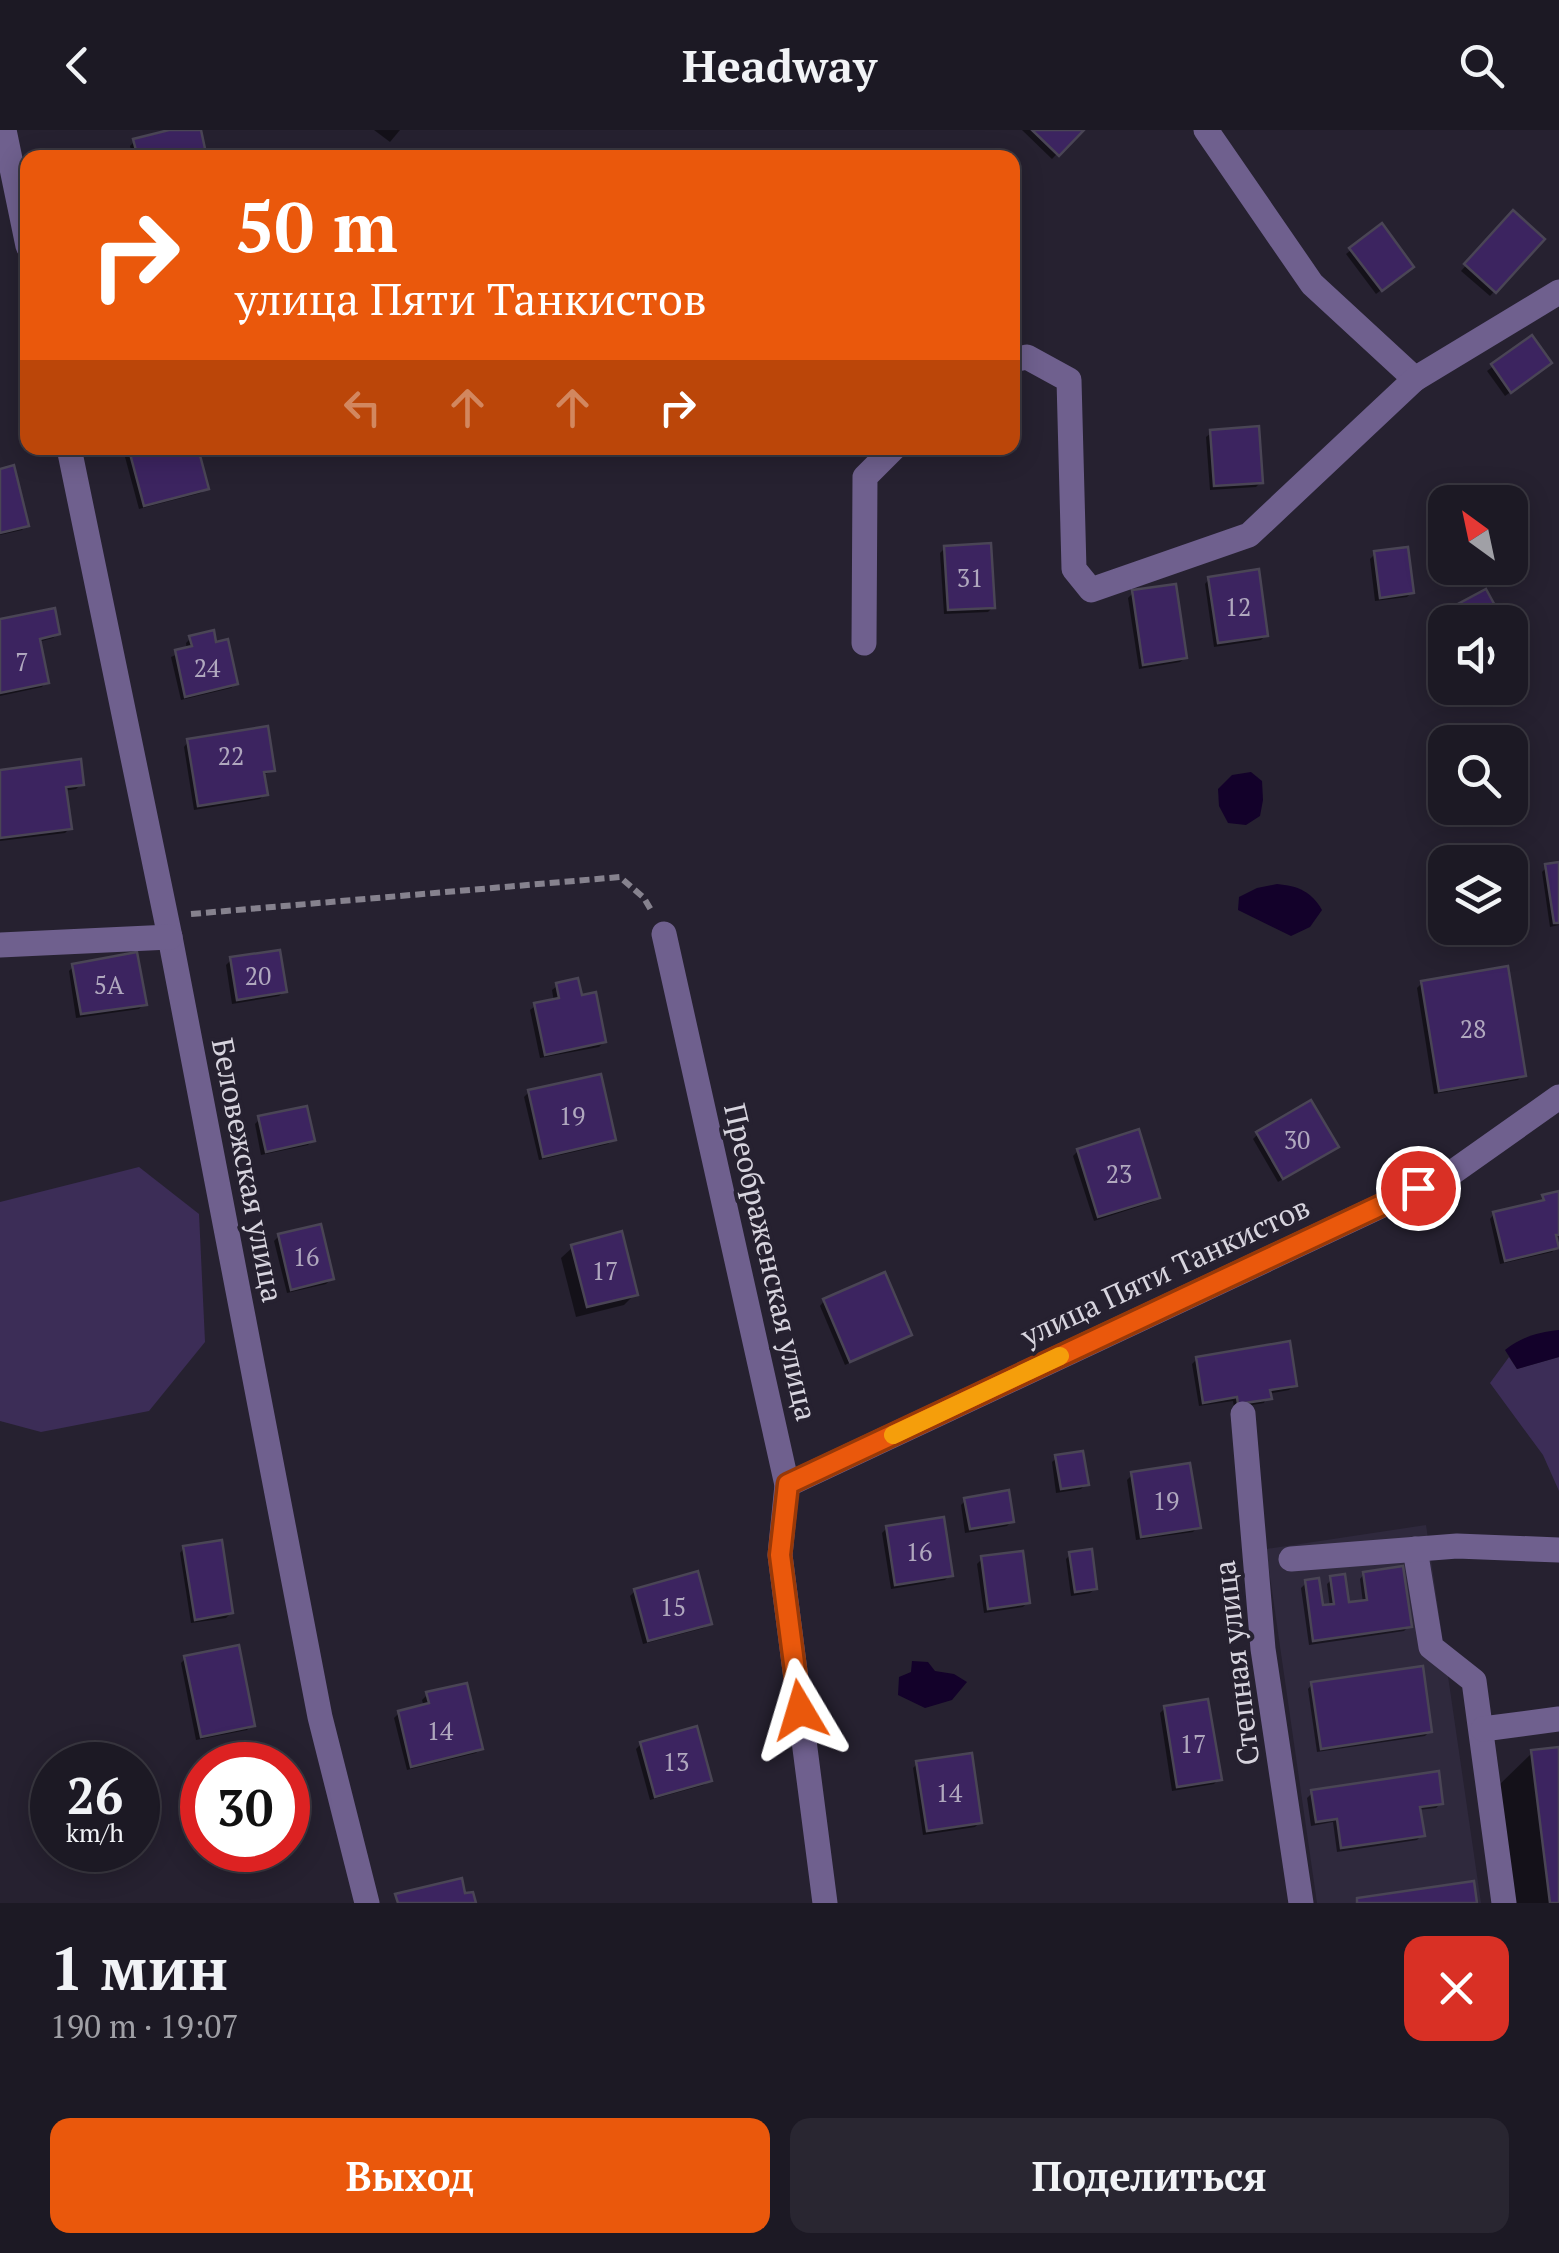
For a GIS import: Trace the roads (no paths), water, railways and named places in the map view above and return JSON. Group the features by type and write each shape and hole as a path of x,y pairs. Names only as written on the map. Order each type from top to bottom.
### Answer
{"street":[{"path":"4,130 20,207"},
{"path":"1206,130 1312,284 1415,379"},
{"path":"1020,358 1027,357 1069,380 1074,569 1091,590 1249,535 1415,379 1559,292"},
{"name":"Беловежская улица","path":"70,455 170,937 320,1717 366,1903"},
{"path":"864,643 865,477 887,455"},
{"name":"Преображенская улица","path":"664,934 788,1484 780,1555 825,1903"},
{"path":"0,945 170,937"},
{"name":"улица Пяти Танкистов","path":"788,1484 1453,1172 1559,1096"},
{"name":"Степная улица","path":"1243,1414 1263,1649 1301,1903"},
{"path":"1291,1559 1456,1546 1559,1550"},
{"path":"1415,1549 1430,1647 1474,1681 1504,1903"},
{"path":"1483,1730 1559,1719"}]}
